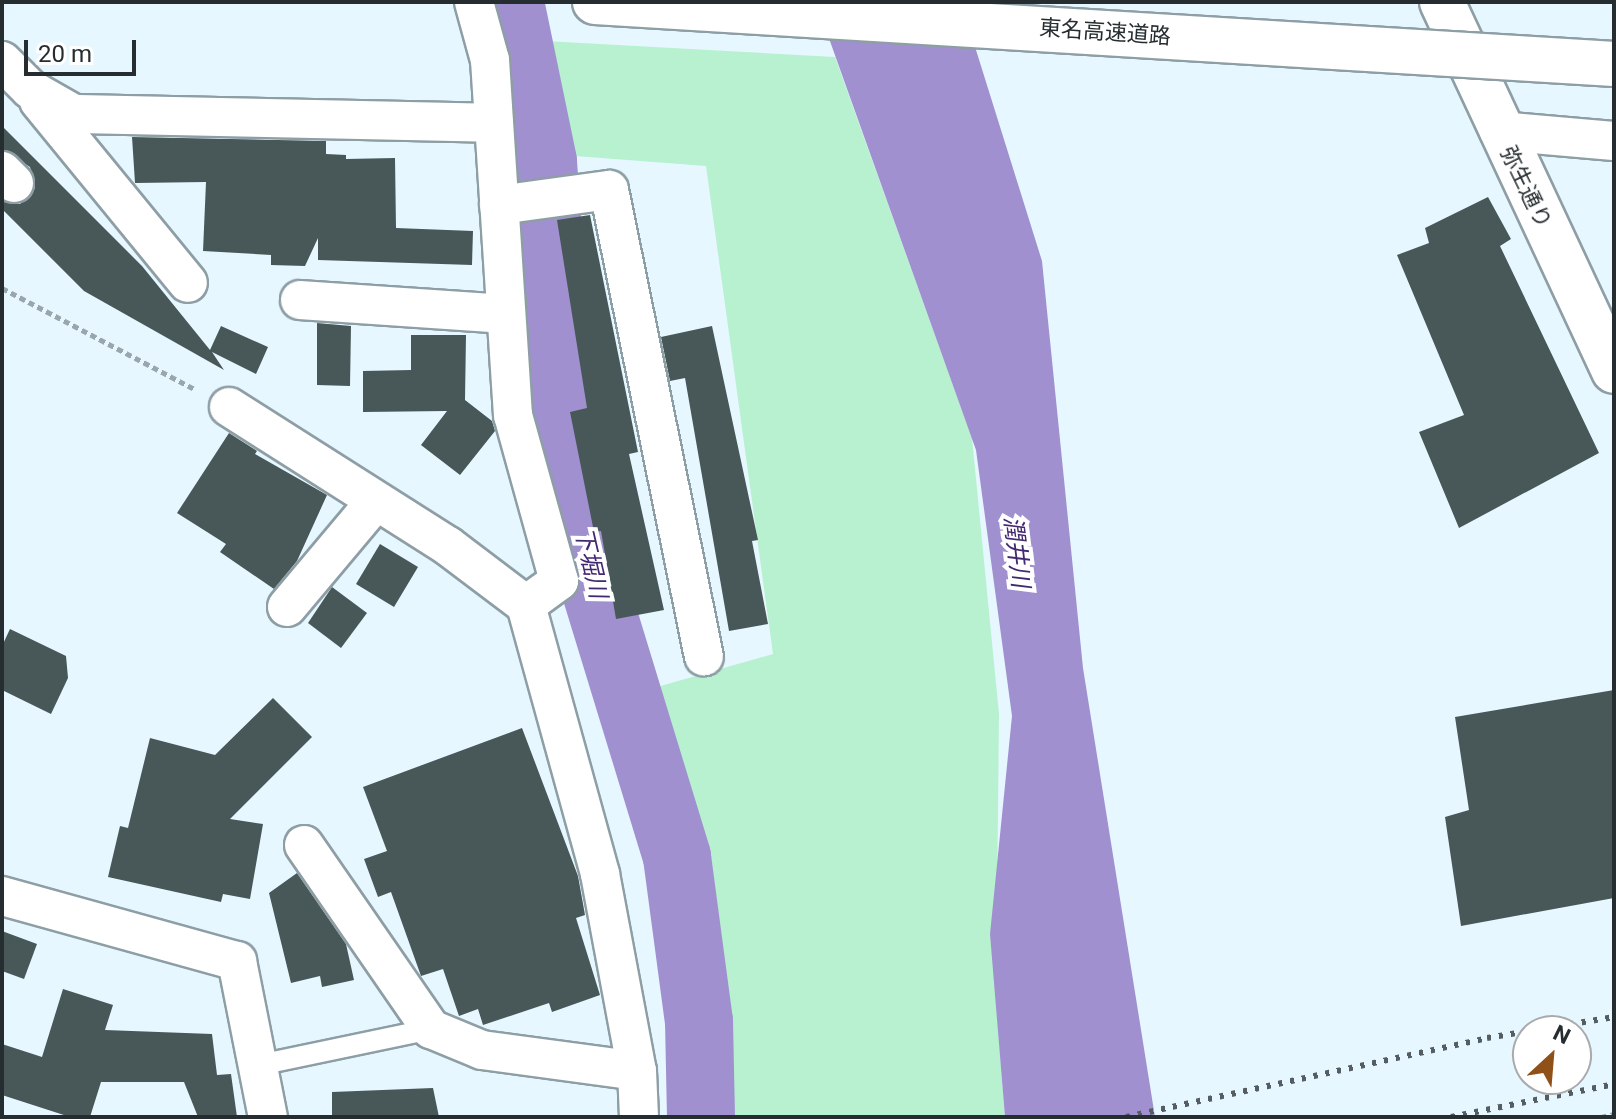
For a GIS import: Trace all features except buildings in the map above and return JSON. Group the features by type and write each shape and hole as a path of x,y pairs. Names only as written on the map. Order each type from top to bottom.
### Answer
{"main road":[{"name":"東名高速道路","path":"595,2 1614,64"},
{"name":"弥生通り","path":"1442,2 1499,131 1614,371"}],"street":[{"path":"474,2 490,60 494,123 508,203 506,314 513,415 559,581 526,605"},
{"path":"2,61 30,89 188,283"},
{"path":"30,89 74,114 494,123"},
{"path":"1499,131 1614,141"},
{"path":"508,203 609,190 704,656"},
{"path":"300,300 506,314"},
{"path":"229,407 376,501 526,605 600,874 637,1071 639,1117"},
{"path":"287,607 376,501"},
{"path":"304,845 431,1029 482,1050 637,1071"},
{"path":"2,896 237,961 268,1117"}],"lane":[{"path":"259,1065 431,1029"}],"path":[{"path":"2,288 229,407"},
{"path":"1601,1117 1614,1114"}],"green space":[{"path":"545,41 835,57 972,438 999,714 996,1001 1005,1117 722,1117 701,872 636,693 773,654 706,166 562,155"}],"water":[{"name":"潤井川","path":"816,2 961,2 1042,261 1083,668 1155,1117 1005,1117 990,934 1012,716 976,450"}],"waterway":[{"name":"下堀川","path":"510,2 543,162 560,403 590,572 677,857 699,1021 701,1117"}],"railway":[{"path":"1126,1117 1487,1038 1614,1017"},
{"path":"1451,1117 1614,1084"}]}
